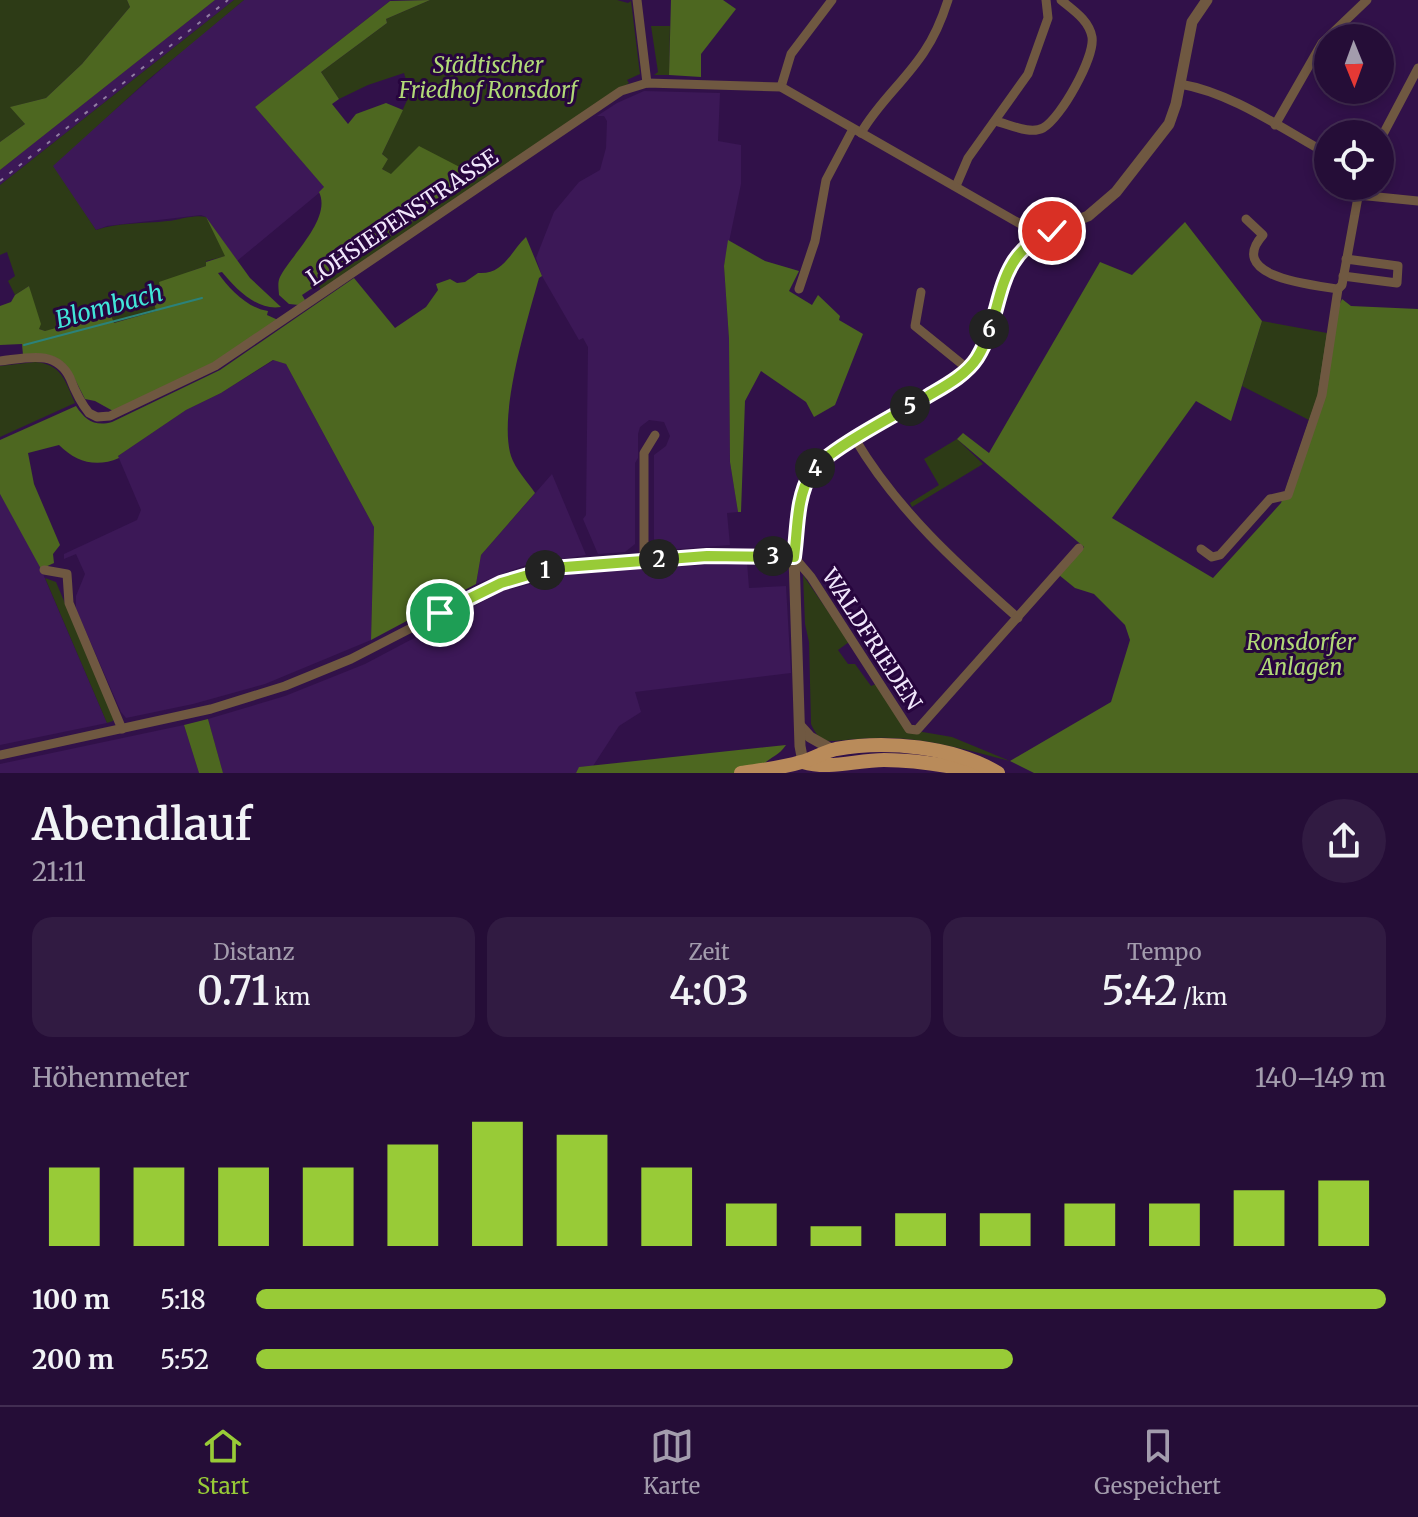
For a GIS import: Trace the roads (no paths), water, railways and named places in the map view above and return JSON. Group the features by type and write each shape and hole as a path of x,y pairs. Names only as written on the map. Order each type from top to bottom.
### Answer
{"main road":[{"path":"804,768 833,750 879,746 917,747 986,766 998,773"},
{"path":"741,773 870,760 906,761 979,773"}],"street":[{"path":"637,0 647,83"},
{"path":"781,87 791,54 832,0"},
{"path":"799,289 815,241 826,180 857,131 923,55 938,29 948,0"},
{"path":"956,186 968,158 1028,74 1048,18 1046,0"},
{"path":"995,121 1032,131 1044,127 1072,92 1088,61 1092,37 1088,25 1061,0"},
{"path":"804,768 799,725 794,557 798,513 810,474 855,439 968,369 985,341 1013,261 1022,248 1034,238 1088,216 1116,192 1169,124 1192,22 1207,0"},
{"path":"1275,125 1322,43 1367,0"},
{"path":"1391,120 1418,68"},
{"name":"LOHSIEPENSTRASSE","path":"0,361 48,357 66,370 89,413 97,417 110,416 215,366 621,91 647,83 781,87 1024,226 1034,238"},
{"path":"1180,84 1206,90 1314,146"},
{"path":"1394,197 1418,201"},
{"path":"1201,549 1212,557 1220,555 1270,499 1288,495 1322,395 1338,289 1357,200"},
{"path":"1246,219 1263,235 1254,245 1253,255 1269,273 1281,279 1338,289"},
{"path":"1343,276 1397,283 1398,266 1346,259"},
{"path":"921,292 915,326 968,369"},
{"path":"644,560 644,453 655,435"},
{"path":"855,439 887,489 934,541 1018,618"},
{"name":"WALDFRIEDEN","path":"794,557 811,577 912,730 920,728 1079,548"},
{"path":"0,755 225,705 321,672 483,591 520,576 567,566 644,560 739,555 794,557"},
{"path":"44,570 67,574 69,603 122,729"},
{"path":"799,725 820,744 833,750"}],"waterway":[{"name":"Blombach","path":"24,345 202,298"}],"railway":[{"path":"0,181 228,0"}],"park label":[{"name":"Städtischer Friedhof Ronsdorf","path":"488,78"},
{"name":"Ronsdorfer Anlagen","path":"1301,654"}]}
